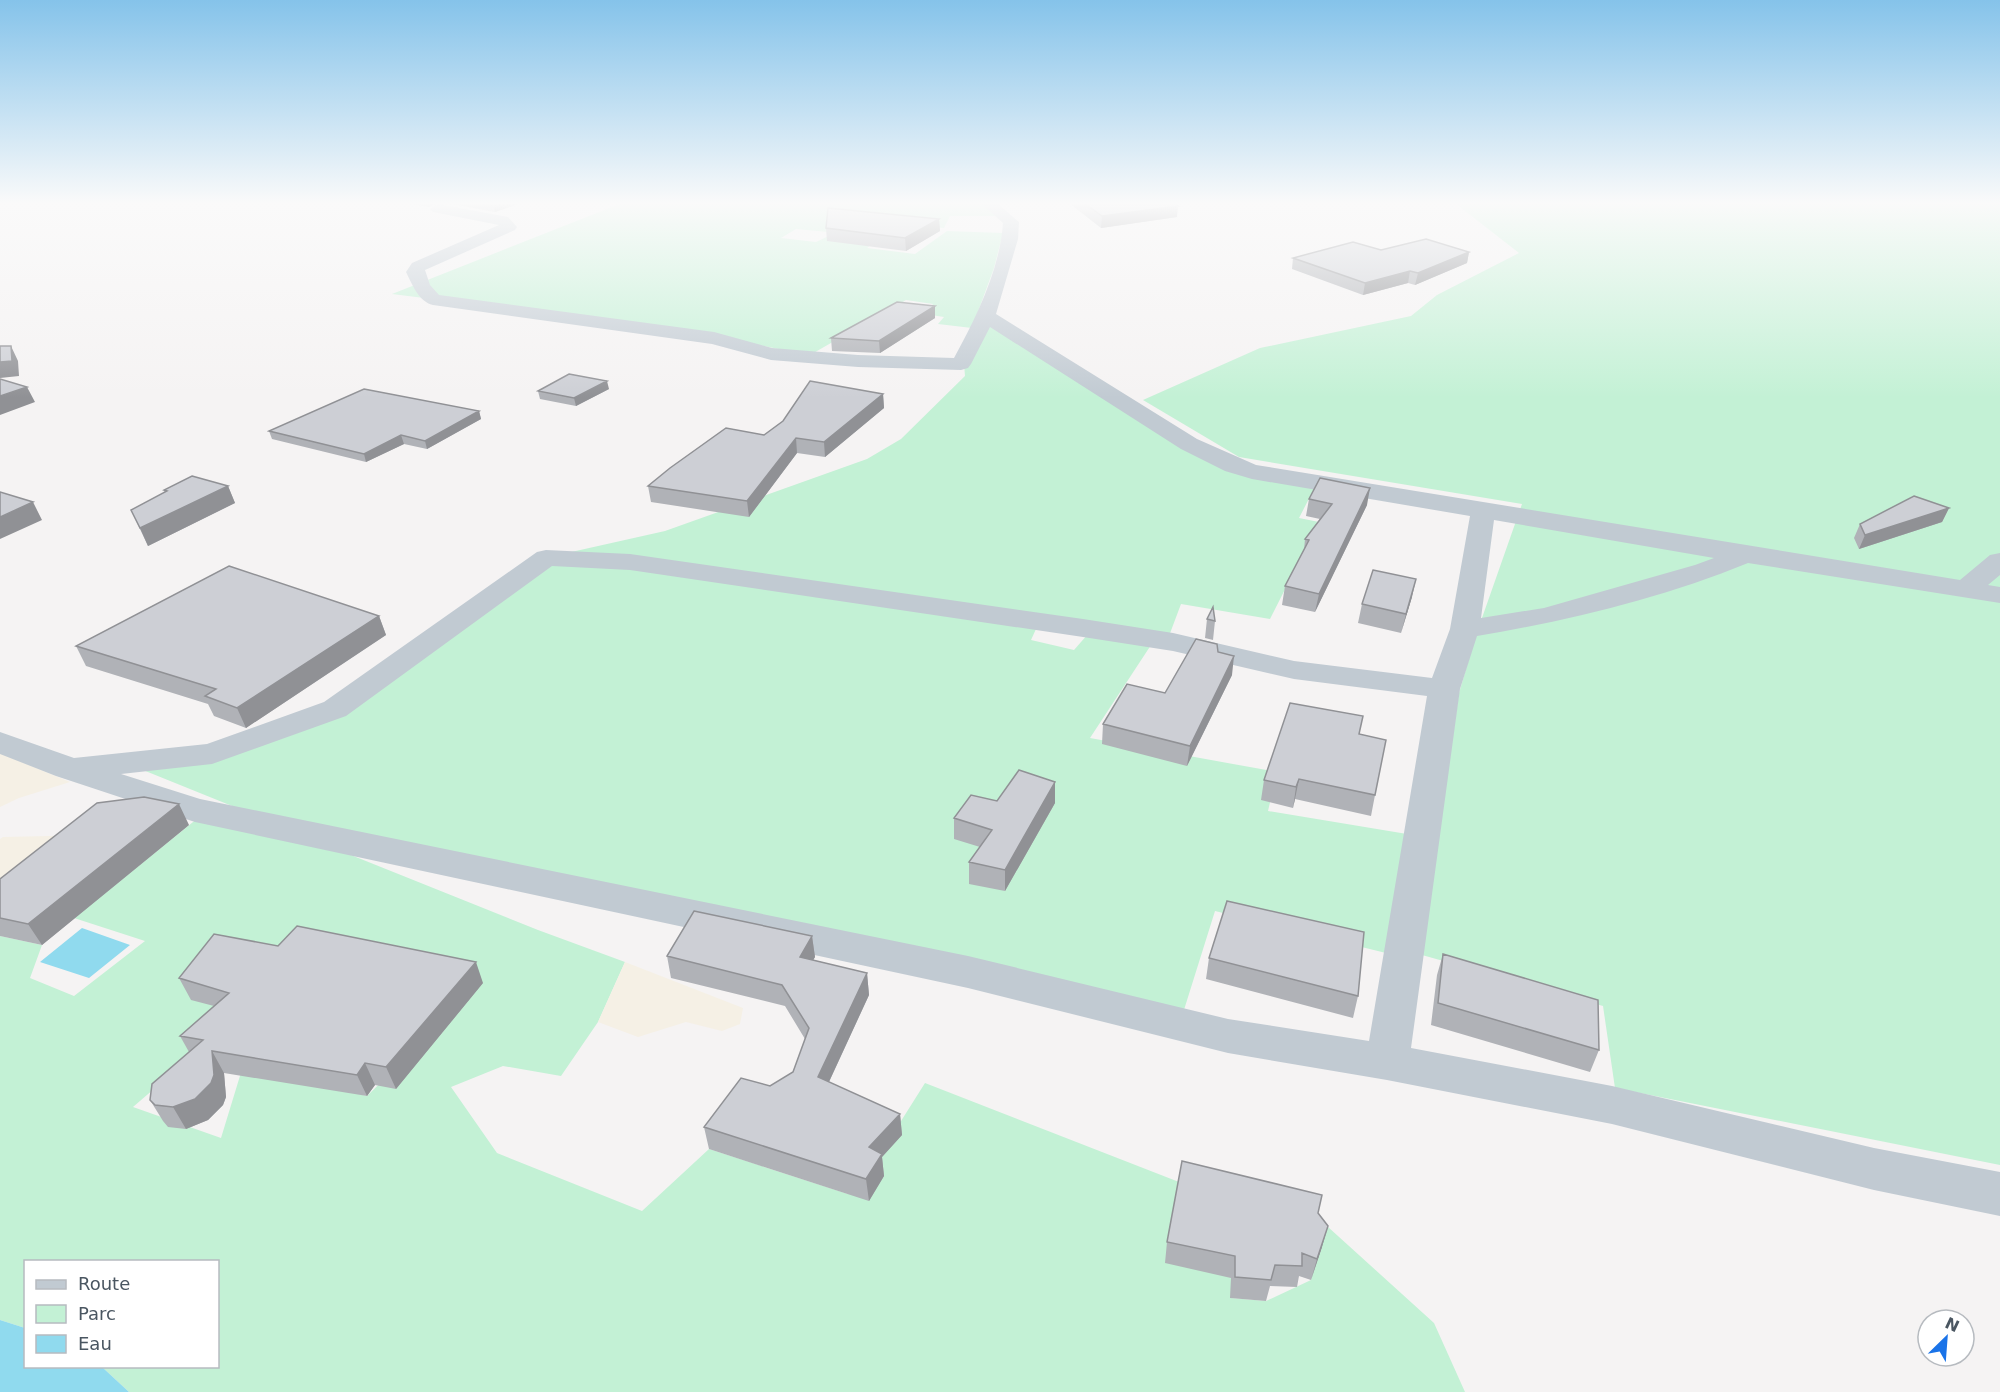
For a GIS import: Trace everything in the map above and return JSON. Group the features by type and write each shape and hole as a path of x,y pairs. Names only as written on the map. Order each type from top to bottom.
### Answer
{"street":[{"path":"417,268 415,272 416,278 433,300 714,338 771,354 961,364 986,316 1001,268"},
{"path":"986,316 1164,430 1233,466 1483,511 2000,595"},
{"path":"1387,1062 1444,689 1465,628 1483,511"},
{"path":"1465,628 1547,616 1705,571 1745,555"},
{"path":"68,768 212,754 335,709 546,558 630,562 1083,628 1173,642 1294,670 1444,689"},
{"path":"1966,589 2000,561"},
{"path":"0,742 68,768 195,810 968,972 1228,1036 1387,1062 1612,1105 1874,1169 2000,1194"}],"green space":[{"path":"458,268 994,268 972,328 938,324 944,317 925,314 933,304 906,300 810,355 682,330 392,294"},
{"path":"1490,268 2000,268 2000,1165 1615,1088 1603,1006 1422,955 1459,693 1476,635 1522,504 1239,457 1143,400 1260,348 1411,316 1437,295"},
{"path":"986,317 1229,469 1316,485 1299,518 1319,522 1270,619 1181,604 1169,636 549,557 665,531 867,459 901,439 965,376 964,364"},
{"path":"549,560 625,568 1036,629 1031,640 1074,650 1088,634 1151,645 1090,738 1277,772 1268,811 1407,834 1386,953 1215,911 1183,1013 237,808 138,768 334,716"},
{"path":"198,818 321,843 538,930 625,962 598,1022 561,1076 503,1066 451,1087 497,1153 642,1211 709,1149 848,1194 896,1129 925,1083 1179,1182 1231,1278 1231,1298 1266,1301 1311,1280 1317,1217 1434,1323 1465,1392 129,1392 103,1368 219,1368 219,1260 24,1260 24,1328 0,1320 0,936 42,945 30,978 74,996 145,941 74,918","holes":["483,983 367,1096 243,1066 221,1138 133,1107 241,1014"]}],"sand":[{"path":"0,753 70,782 19,798 0,807"},
{"path":"95,835 0,907 0,839 3,837"},
{"path":"625,962 743,1008 740,1024 722,1031 686,1022 638,1037 598,1022"}],"water":[{"path":"82,928 130,945 89,978 40,962"},
{"path":"0,1320 24,1328 24,1368 103,1368 129,1392 0,1392"}],"building":[{"path":"1322,268 1430,268 1418,273 1410,271 1365,283"},
{"path":"897,302 935,306 879,341 831,338"},
{"path":"0,346 11,346 12,361 0,362"},
{"path":"569,374 607,381 574,398 538,391"},
{"path":"0,379 27,387 0,396"},
{"path":"810,381 883,394 824,442 796,438 747,501 648,486 726,428 764,435 783,421"},
{"path":"364,389 479,411 425,441 401,435 364,454 269,431"},
{"path":"192,476 228,486 140,528 131,510"},
{"path":"1320,478 1370,488 1319,594 1285,586 1309,540 1305,539 1332,504 1309,499"},
{"path":"0,492 33,502 0,517"},
{"path":"1914,496 1949,508 1865,535 1860,524"},
{"path":"229,566 379,616 237,708 205,696 216,689 76,646"},
{"path":"1373,570 1416,579 1406,614 1362,604"},
{"path":"1213,607 1215,621 1207,619"},
{"path":"1196,639 1217,644 1218,652 1234,656 1190,746 1103,724 1127,684 1165,693"},
{"path":"1290,703 1363,716 1359,734 1386,740 1375,795 1299,779 1296,787 1264,780"},
{"path":"1019,770 1055,782 1005,870 969,862 992,830 954,818 971,795 997,801"},
{"path":"144,797 179,804 28,924 0,918 0,879 97,803"},
{"path":"1227,901 1364,932 1358,996 1209,958"},
{"path":"694,911 812,936 800,957 867,973 818,1077 900,1114 869,1147 882,1154 866,1179 704,1127 741,1078 770,1086 793,1072 809,1028 782,985 667,956"},
{"path":"297,926 476,962 386,1067 365,1063 357,1075 212,1051 214,1075 211,1083 195,1099 173,1107 155,1105 150,1100 152,1084 203,1040 180,1036 229,993 179,978 214,934 278,946"},
{"path":"1443,954 1598,1000 1599,1050 1438,1003"},
{"path":"1182,1161 1322,1195 1318,1213 1328,1226 1317,1259 1302,1253 1302,1266 1275,1265 1271,1280 1235,1277 1235,1256 1167,1242"}]}
